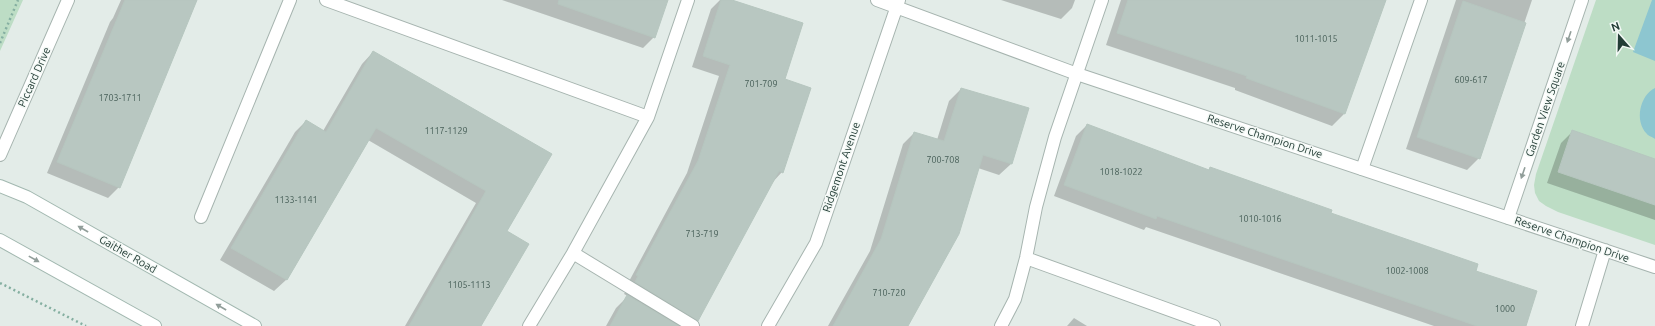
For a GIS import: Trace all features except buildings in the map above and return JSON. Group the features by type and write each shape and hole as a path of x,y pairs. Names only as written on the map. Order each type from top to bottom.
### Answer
{"street":[{"name":"Piccard Drive","path":"0,155 68,0"},
{"path":"201,217 290,0"},
{"path":"326,0 648,117"},
{"path":"529,326 573,253 648,117 688,0"},
{"name":"Reserve Champion Drive","path":"877,0 898,4 1077,74 1655,267"},
{"path":"1001,326 1015,299 1026,258 1036,207 1055,137 1102,0"},
{"path":"1362,169 1421,0"},
{"name":"Garden View Square","path":"1508,218 1582,0"},
{"name":"Ridgemont Avenue","path":"768,326 816,243 898,4"},
{"name":"Gaither Road","path":"0,186 27,197 255,326"},
{"path":"0,240 155,326"},
{"path":"1582,326 1605,250"},
{"path":"573,253 693,326"},
{"path":"1026,258 1214,326"}],"path":[{"path":"0,43 18,0"},
{"path":"0,283 86,326"}],"green space":[{"path":"0,0 23,0 0,51"},
{"path":"1596,0 1655,0 1655,245 1558,212 1539,201 1535,193 1534,185 1536,174"}],"water":[{"path":"1652,0 1655,0 1655,61 1633,52"},
{"path":"1655,88 1655,139 1648,135 1643,129 1640,109 1646,96"}]}
